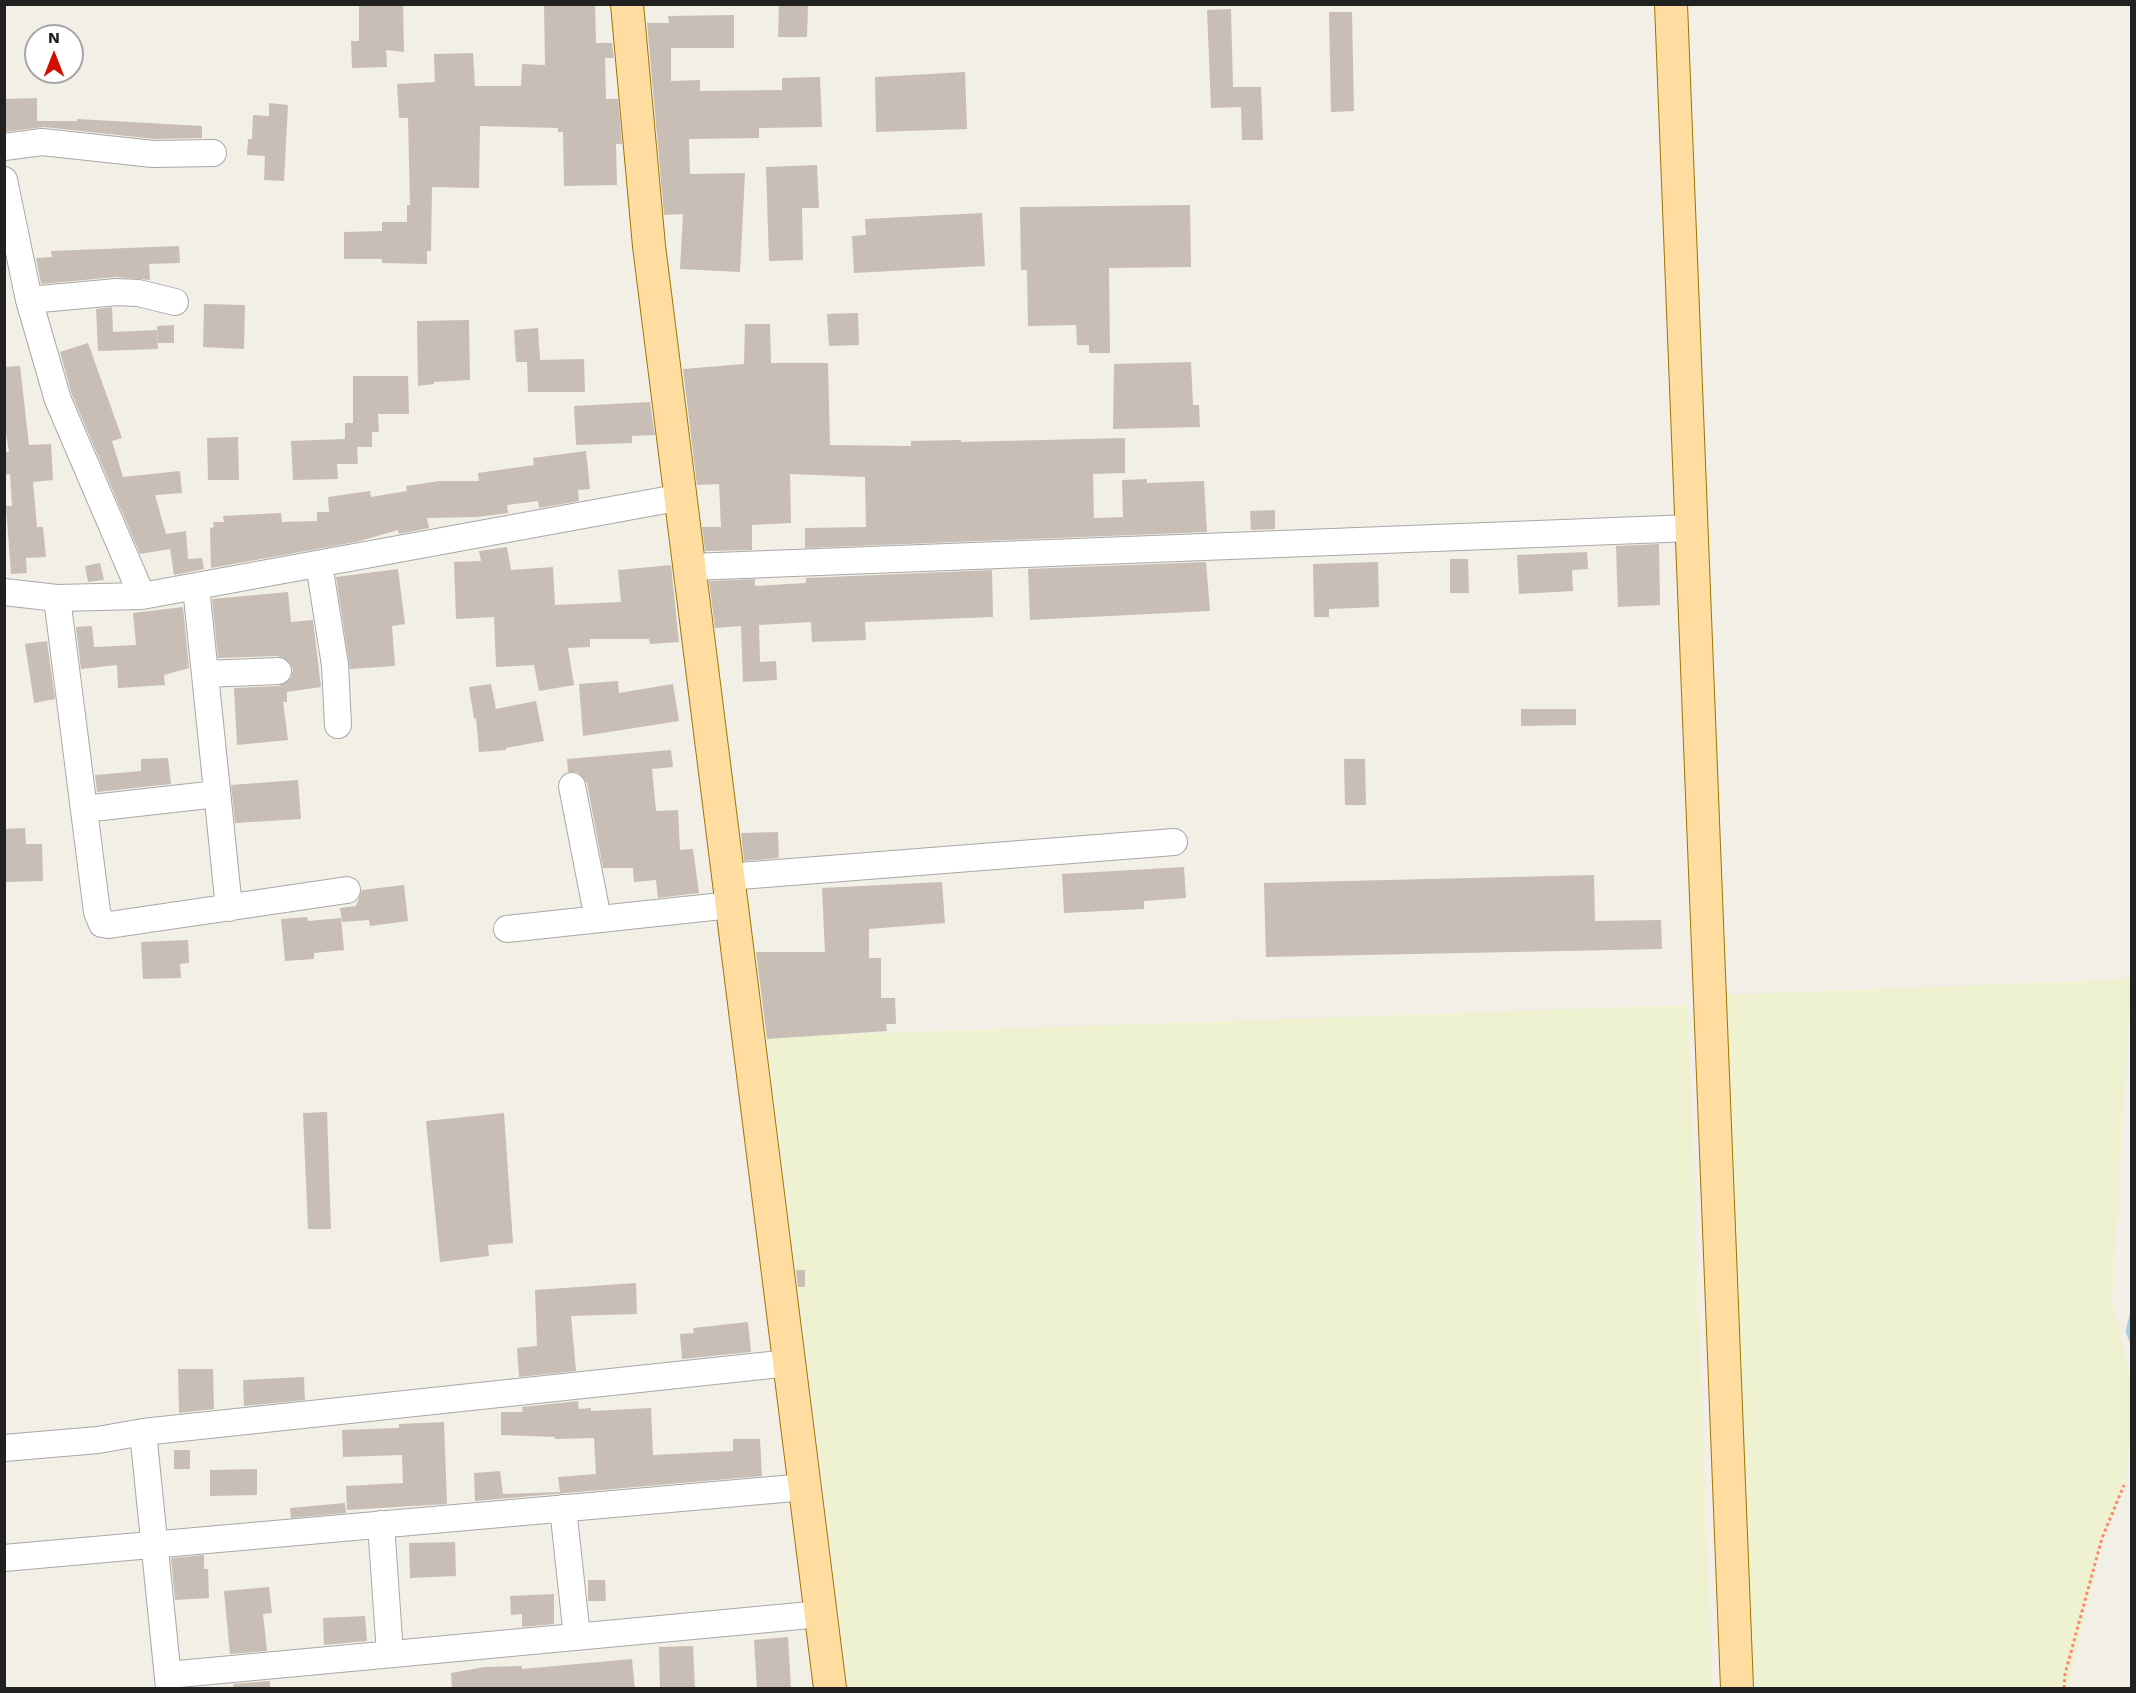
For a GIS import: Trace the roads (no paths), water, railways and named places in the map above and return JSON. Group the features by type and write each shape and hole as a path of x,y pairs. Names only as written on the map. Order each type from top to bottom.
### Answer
{"main road":[{"path":"627,4 649,246 830,1689"},
{"path":"1671,4 1737,1689"}],"street":[{"path":"4,147 42,142 153,154 213,153"},
{"path":"4,180 29,300 58,400 142,597"},
{"path":"29,300 117,292 138,293 175,302"},
{"path":"4,592 57,598 142,597 682,497"},
{"path":"691,567 1691,528"},
{"path":"319,564 334,665 338,725"},
{"path":"196,587 229,908"},
{"path":"57,598 97,912 102,924 109,925 347,890"},
{"path":"205,674 278,670"},
{"path":"572,786 598,919"},
{"path":"84,809 218,794"},
{"path":"507,930 598,919 729,891 1174,842"},
{"path":"4,1448 98,1440 143,1432 789,1363"},
{"path":"143,1432 168,1682 390,1654 821,1614"},
{"path":"4,1558 805,1486"},
{"path":"563,1508 577,1636"},
{"path":"381,1524 390,1654"}],"waterway":[{"path":"2132,1315 2128,1331 2132,1341"}]}
